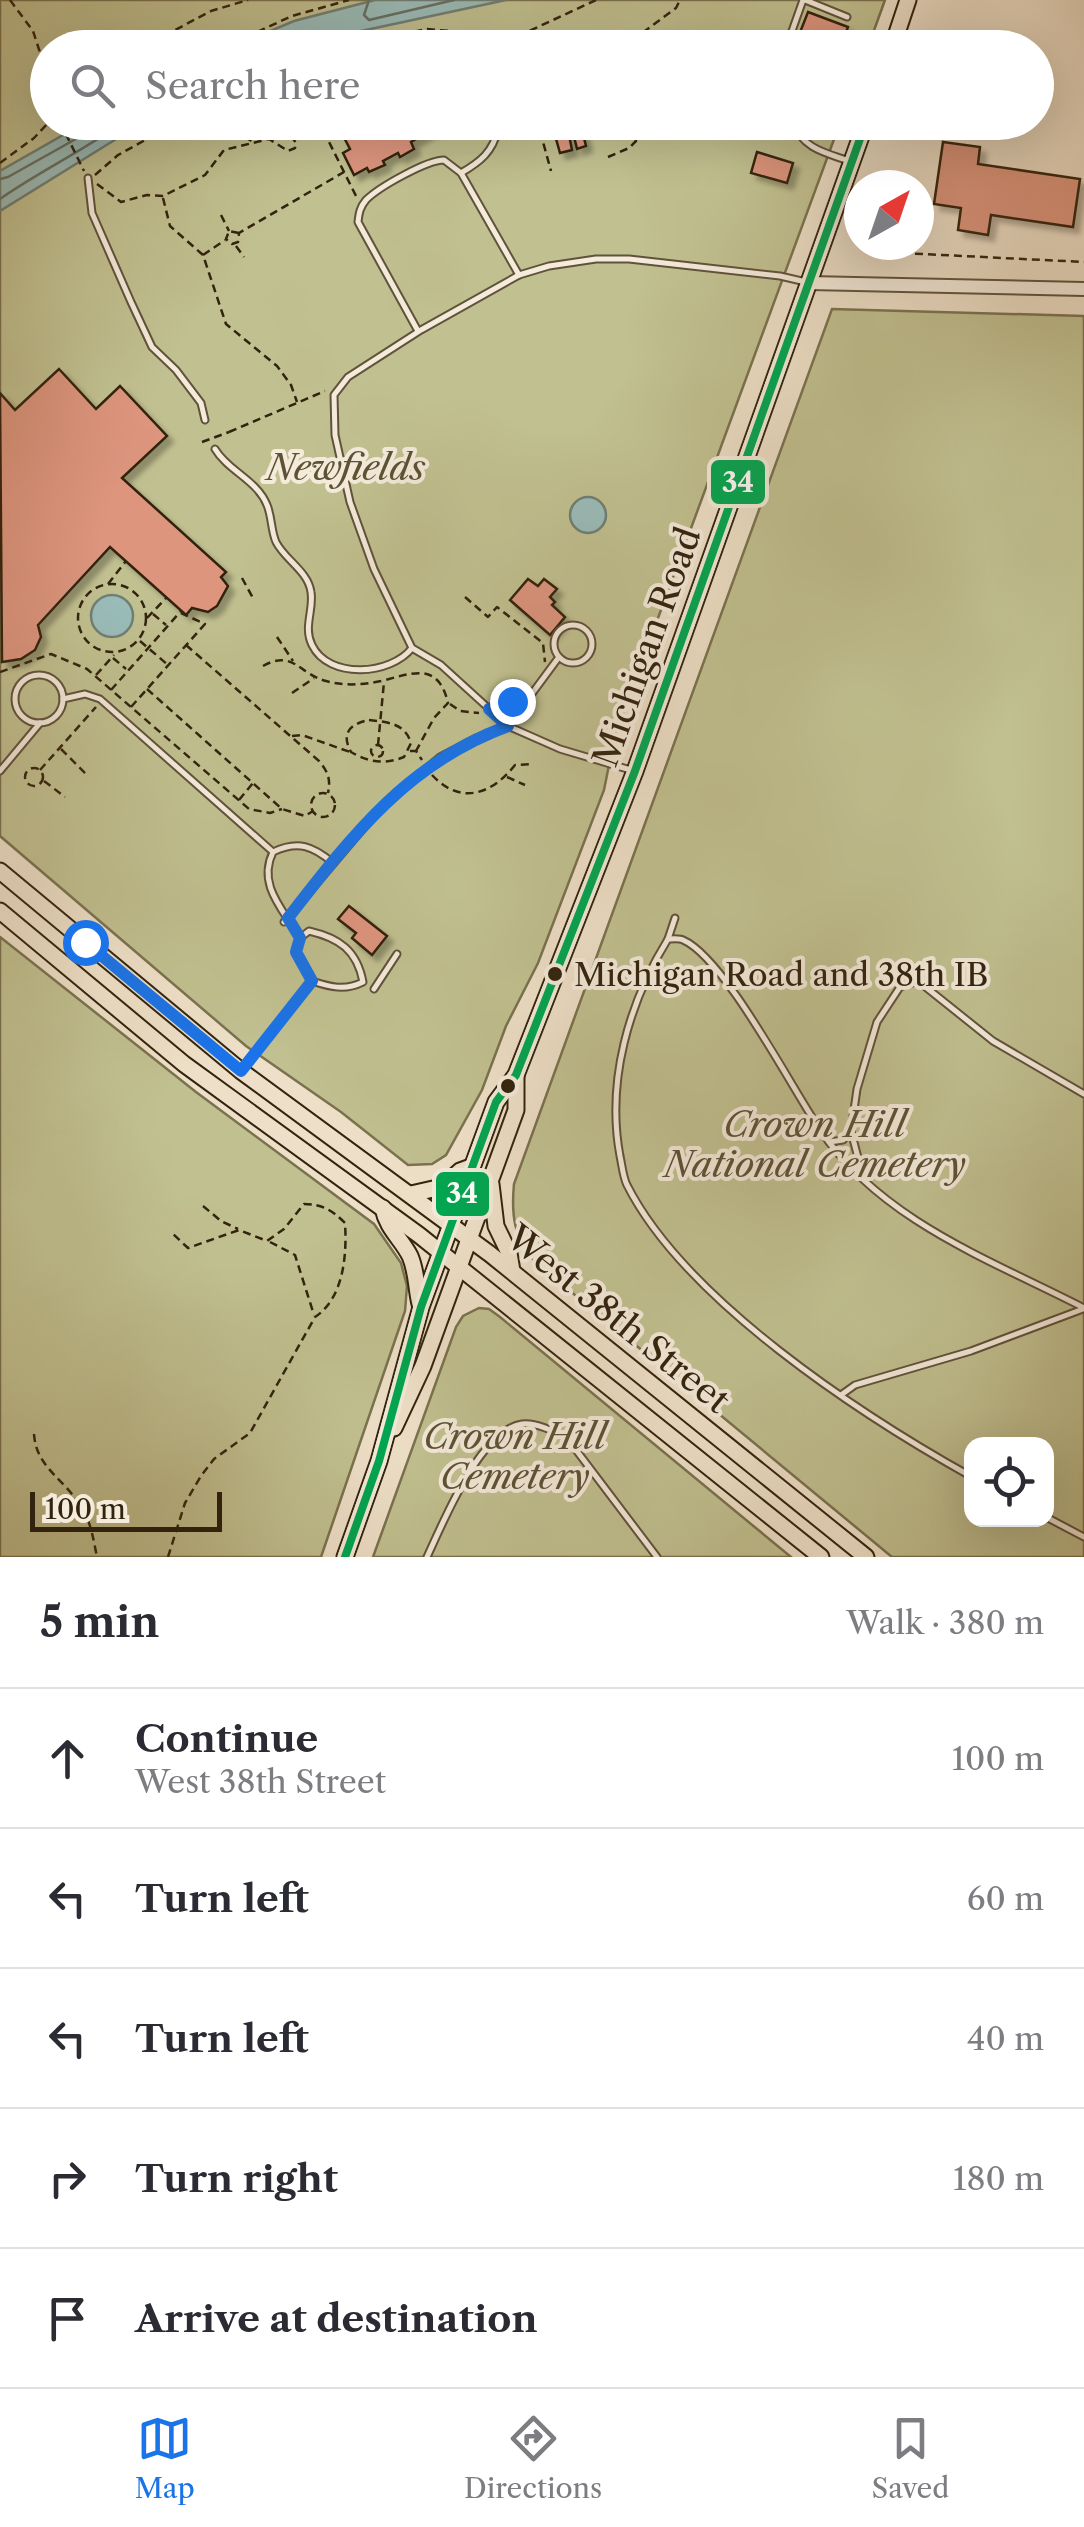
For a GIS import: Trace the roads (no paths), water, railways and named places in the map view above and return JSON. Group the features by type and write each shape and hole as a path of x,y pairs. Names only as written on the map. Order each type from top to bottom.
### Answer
{"main road":[{"path":"898,30 908,0"},
{"name":"Michigan Road","path":"379,1460 420,1306 496,1102 516,1075 635,771 860,140"},
{"name":"West 38th Street","path":"0,871 241,1071 412,1194 461,1261 821,1557"},
{"name":"West 38th Street","path":"0,911 184,1064 382,1208 445,1239 469,1238 866,1557"},
{"name":"Michigan Road","path":"379,1460 423,1366 516,1110 516,1075"},
{"path":"412,1194 442,1187 471,1167"},
{"path":"490,1180 496,1226 510,1252 512,1272"},
{"path":"382,1208 387,1228 403,1244 412,1262 420,1306"},
{"path":"345,1557 379,1460"}],"street":[{"path":"809,284 1084,289"}],"lane":[{"path":"793,30 804,0 818,2 847,18"},
{"path":"461,174 480,160 495,140"},
{"path":"802,140 810,148 852,162"},
{"path":"419,332 358,222 362,205 375,193 436,160 444,160 461,174 519,275"},
{"path":"88,178 92,213 136,313 161,359 176,370 201,403 205,420"},
{"path":"635,771 560,749 508,726 442,665 412,648 374,569 340,467 334,395 348,377 519,275 596,259 629,259 780,276 809,284"},
{"path":"215,449 256,488 267,504 276,543 305,577 312,594 308,633 312,647 323,659 344,668 372,670 392,664 412,648"},
{"path":"574,624 586,630 592,644 588,656 571,663 559,657 554,639 562,628 574,624"},
{"path":"286,920 383,805 427,768 476,738 508,726 559,657"},
{"path":"0,771 40,723 56,716 63,700 52,679 36,675 24,680 16,694 18,710 24,718 40,723"},
{"path":"63,700 85,694 102,701 273,852"},
{"path":"273,852 298,844 310,846 333,863"},
{"path":"273,852 267,872 268,886 300,938"},
{"path":"676,918 648,970 632,1015 616,1085 616,1134 626,1183 659,1234 714,1294 842,1395 906,1440 964,1473"},
{"path":"309,931 345,944 360,965 362,982 352,988 312,981 296,952 300,938 309,931"},
{"path":"668,938 682,938 702,954 734,992 829,1142 864,1178 943,1239 1084,1308 970,1351 856,1385 842,1395"},
{"path":"374,989 397,954"},
{"path":"241,1071 312,981"},
{"path":"864,1178 851,1131 857,1089 878,1022 900,987 918,981 992,1041 1084,1094"},
{"path":"829,1142 843,1140 851,1131"},
{"path":"427,1557 478,1459 497,1437 522,1424 567,1438 657,1557"},
{"path":"1054,1521 1084,1537"}],"water":[{"path":"375,0 506,0 366,30 273,30"},
{"path":"54,140 115,140 0,211 0,171"},
{"path":"588,497 601,502 606,515 601,528 588,533 575,528 570,515 575,502"},
{"path":"112,595 127,601 133,616 127,631 112,637 97,631 91,616 97,601"}],"place":[{"name":"Michigan Road and 38th IB","path":"555,974"}],"park label":[{"name":"Newfields","path":"346,468"},
{"name":"Crown Hill National Cemetery","path":"815,1145"},
{"name":"Crown Hill Cemetery","path":"515,1457"}]}
